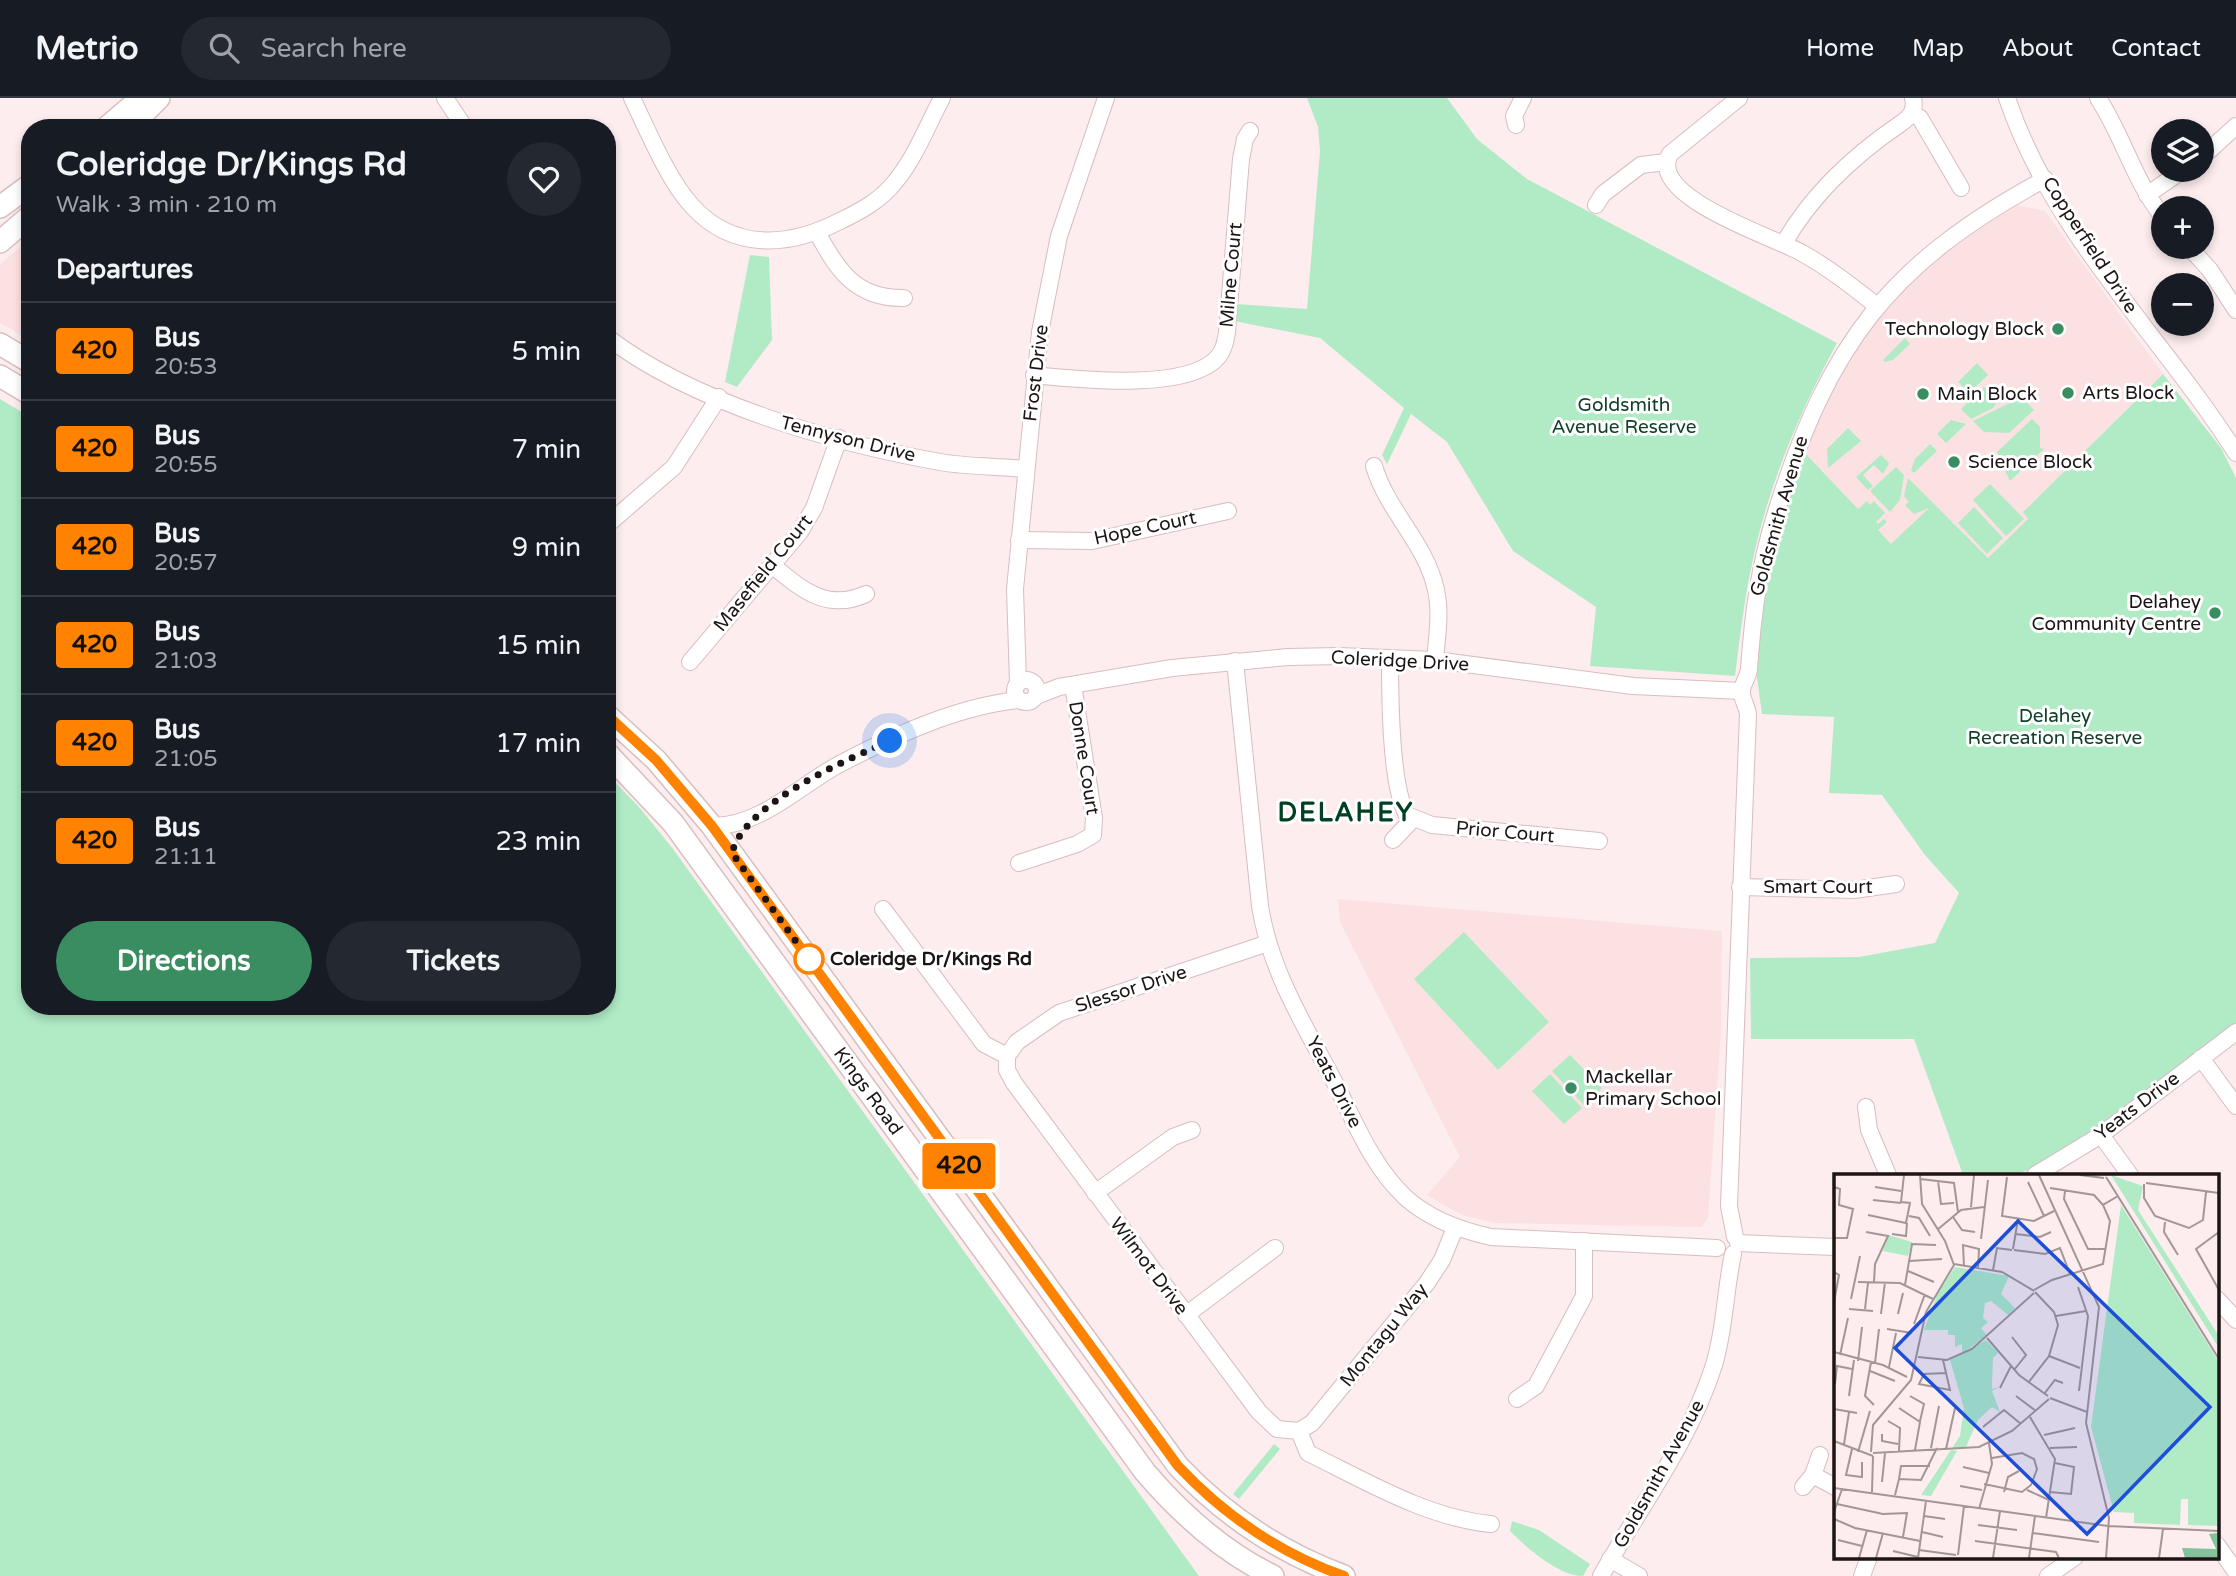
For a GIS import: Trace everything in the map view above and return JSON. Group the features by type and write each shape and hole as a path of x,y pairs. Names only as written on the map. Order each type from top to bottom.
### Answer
{"main road":[{"path":"126,119 141,98"},
{"path":"129,119 159,98"},
{"path":"0,207 21,192"},
{"path":"0,215 16,206 21,210"},
{"path":"0,242 21,224"},
{"path":"0,344 21,357"},
{"path":"0,376 21,389"},
{"path":"0,385 21,395"},
{"name":"Kings Road","path":"616,723 656,760 712,826 1178,1466 1205,1494 1250,1530 1292,1554 1344,1576"},
{"name":"Kings Road","path":"616,763 673,823 1145,1472 1197,1525 1237,1555 1273,1576"}],"street":[{"path":"445,98 459,119"},
{"path":"632,98 681,192 704,218 729,233 759,242 790,241 817,232 864,208 894,183 942,98"},
{"name":"Frost Drive","path":"1025,689 1017,657 1014,611 1034,375 1059,236 1106,98"},
{"path":"1516,125 1514,116 1523,98"},
{"path":"1596,205 1607,190 1641,165 1666,162 1677,148 1723,114 1739,98"},
{"name":"Copperfield Drive","path":"2007,98 2045,179 2085,245 2236,453"},
{"path":"2098,98 2151,200"},
{"path":"1784,243 1818,192 1912,105 1961,188"},
{"path":"2214,145 2236,126"},
{"name":"Milne Court","path":"1034,375 1127,382 1199,369 1219,357 1227,332 1241,159 1245,139 1250,131"},
{"path":"1666,162 1668,173 1695,202 1784,243 1835,274 1877,306"},
{"name":"Goldsmith Avenue","path":"1601,1576 1670,1460 1701,1401 1715,1362 1726,1288 1728,1245 1748,714 1742,691 1748,674 1756,586 1789,470 1819,395 1848,345 1877,306 1942,244 2045,179"},
{"path":"2147,195 2166,182"},
{"path":"817,232 836,269 849,281 885,298 904,298"},
{"path":"2202,259 2229,283 2236,310"},
{"name":"Tennyson Drive","path":"616,343 655,370 799,429 939,462 1025,469"},
{"path":"616,518 674,467 719,397"},
{"name":"Masefield Court","path":"690,662 800,532 814,508 839,438"},
{"path":"1374,466 1384,494 1420,550 1433,577 1438,604 1434,660"},
{"name":"Hope Court","path":"1019,540 1093,541 1228,511"},
{"path":"772,565 805,592 819,599 845,600 866,594"},
{"path":"1390,657 1391,719 1400,801 1412,820 1393,841"},
{"name":"Coleridge Drive","path":"712,826 730,827 752,818 862,754 934,723 1025,689 1066,686 1235,660 1390,657 1434,660 1596,683 1742,691"},
{"name":"Yeats Drive","path":"1235,660 1259,906 1268,943 1287,990 1383,1173 1413,1204 1455,1228 1491,1237 1761,1247 1834,1247"},
{"name":"Donne Court","path":"1019,863 1077,844 1093,835 1094,818 1066,686"},
{"name":"Coleridge Drive","path":"732,853 737,837 752,818"},
{"name":"Prior Court","path":"1412,820 1432,825 1599,841"},
{"name":"Smart Court","path":"1740,887 1854,890 1896,884"},
{"path":"883,908 984,1044 1007,1055"},
{"name":"Slessor Drive","path":"1007,1055 1017,1042 1059,1013 1268,943"},
{"name":"Yeats Drive","path":"2037,1174 2101,1135 2236,1032"},
{"name":"Wilmot Drive","path":"1007,1055 1010,1077 1259,1412 1277,1429 1299,1432"},
{"path":"2201,1058 2236,1106"},
{"path":"1866,1107 1869,1130 1888,1174"},
{"path":"1095,1193 1173,1136 1192,1129"},
{"path":"2101,1135 2129,1174"},
{"name":"Montagu Way","path":"1299,1432 1312,1423 1427,1283 1442,1260 1455,1228"},
{"path":"1517,1399 1535,1386 1584,1296 1584,1241"},
{"path":"1185,1315 1275,1248"},
{"path":"2218,1299 2236,1320"},
{"path":"1299,1432 1308,1453 1384,1490 1461,1521 1491,1524"},
{"path":"1819,1455 1808,1481 1834,1487"},
{"path":"2218,1546 2236,1572"},
{"path":"1862,1576 1869,1558"},
{"path":"2048,1576 2074,1558"},
{"path":"1611,1559 1639,1576"}],"shaded area":[{"path":"2017,205 2045,211 2163,374 2023,512 2029,518 1988,558 1891,544 1803,451 1844,361 1875,317 1920,270 1971,231"},
{"path":"21,246 21,335 0,323 0,264"},
{"name":"Mackellar Primary School","path":"1338,899 1722,931 1721,1032 1708,1218 1701,1227 1494,1223 1462,1215 1427,1195 1460,1157 1340,922"}],"green space":[{"name":"Goldsmith Avenue Reserve","path":"1307,98 1447,98 1477,139 1527,179 1837,343 1786,450 1767,506 1749,578 1735,676 1590,666 1596,607 1513,551 1447,442 1411,414 1387,464 1382,455 1404,408 1320,338 1234,321 1236,304 1307,309 1320,151 1318,127"},
{"path":"750,255 769,257 772,340 737,387 725,382"},
{"path":"1905,338 1910,344 1893,360 1885,362 1883,360"},
{"path":"1977,363 1988,375 1969,393 1958,382"},
{"name":"Delahey Recreation Reserve","path":"2163,374 2221,448 2236,478 2236,1023 2130,1107 2044,1163 2017,1174 1963,1174 1914,1039 1751,1039 1750,958 1859,957 1935,943 1959,893 1925,855 1882,795 1829,793 1834,717 1762,714 1755,663 1768,559 1803,451 1858,509 1867,501 1870,505 1874,501 1885,513 1876,522 1878,524 1884,519 1887,522 1878,530 1891,544 1929,508 1914,514 1905,505 1909,502 1904,496 1908,478 1988,558 2028,519 2023,512"},
{"path":"1984,387 1996,399 2001,396 1993,408 1971,419 1961,409"},
{"path":"2022,397 2034,410 2009,433 1984,432 1973,421"},
{"path":"0,399 21,412 21,1015 616,1015 616,783 673,849 1199,1576 0,1576"},
{"path":"2032,419 2040,427 2040,448 2044,449 2010,481 1997,452"},
{"path":"1951,420 1966,424 1946,443 1937,434"},
{"path":"1848,428 1861,441 1828,468 1827,449"},
{"path":"1930,444 1937,451 1914,473 1911,470 1915,459"},
{"path":"1881,455 1889,463 1883,474 1874,465 1863,475 1873,486 1868,490 1856,477"},
{"path":"1896,467 1904,475 1900,500 1890,512 1870,491"},
{"path":"1990,484 2024,519 2006,536 1973,500"},
{"path":"1974,507 2003,538 1987,554 1958,523"},
{"path":"1464,932 1549,1022 1498,1070 1414,979"},
{"path":"1570,1055 1602,1088 1584,1105 1552,1071"},
{"path":"1550,1074 1582,1108 1564,1124 1532,1091"},
{"path":"1274,1444 1280,1449 1239,1499 1233,1494"},
{"path":"1512,1521 1539,1530 1590,1564 1583,1576 1563,1571 1534,1553 1510,1531"}],"bus line":[{"name":"420","path":"616,722 656,760 712,826 1178,1466 1205,1494 1250,1530 1299,1558 1344,1576"}],"place":[{"name":"Technology Block","path":"2058,329"},
{"name":"Arts Block","path":"2068,393"},
{"name":"Main Block","path":"1923,394"},
{"name":"Science Block","path":"1954,462"},
{"name":"Delahey Community Centre","path":"2215,613"},
{"name":"Coleridge Dr/Kings Rd","path":"809,959"},
{"name":"Mackellar Primary School","path":"1571,1088"}],"district":[{"name":"DELAHEY","path":"1346,812"}],"route":[{"path":"809,959 813,965 732,853 734,843 752,818 770,806 818,776 890,741"}]}
